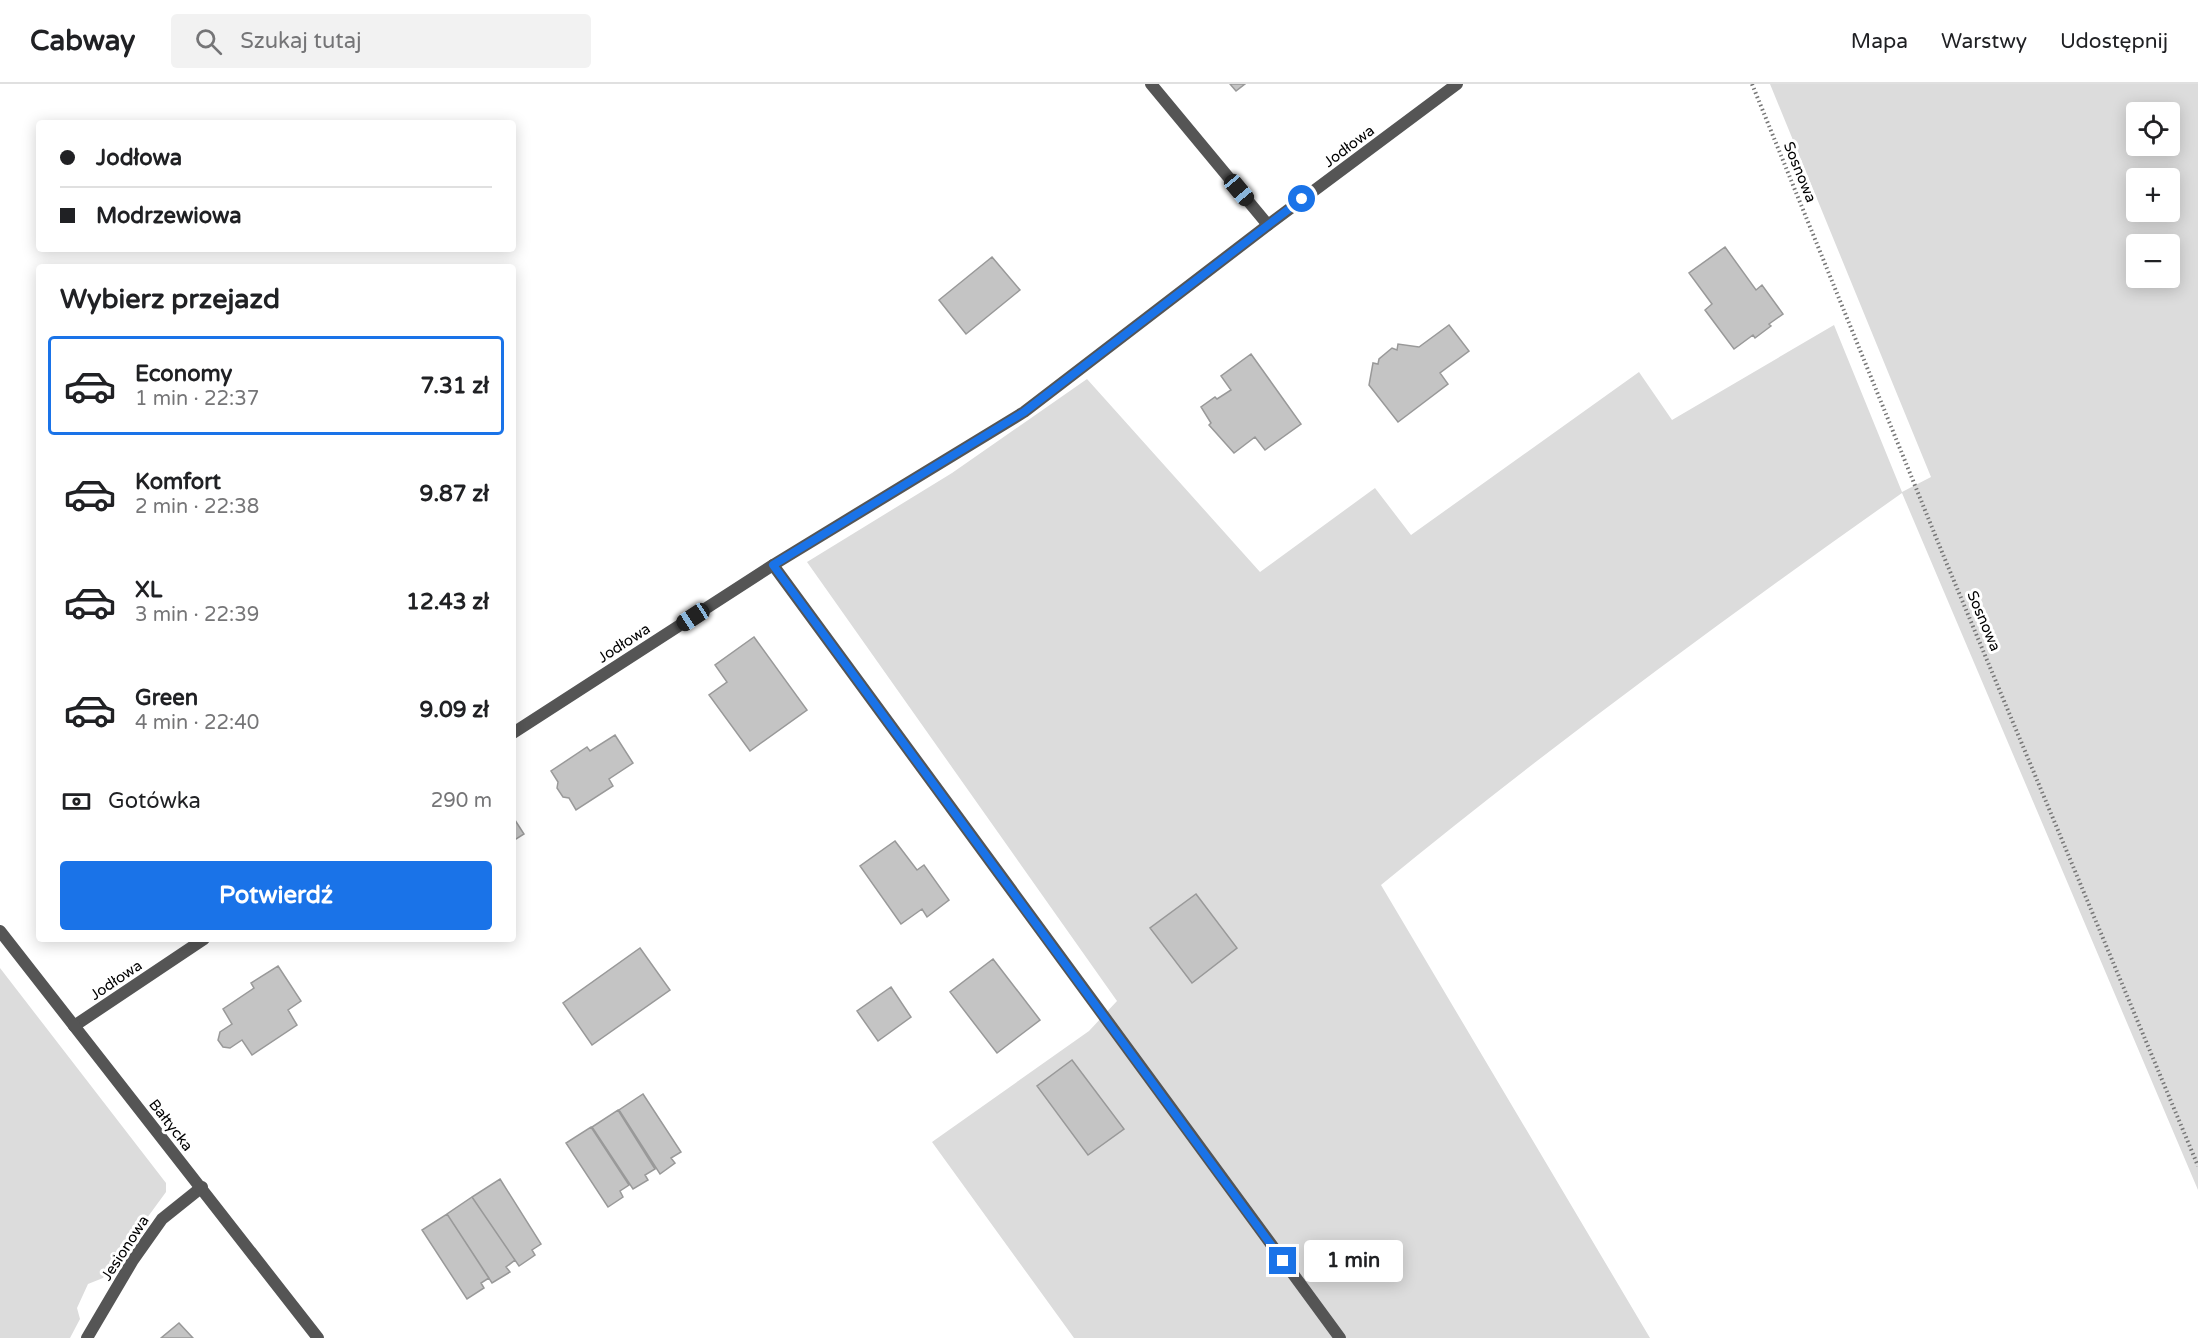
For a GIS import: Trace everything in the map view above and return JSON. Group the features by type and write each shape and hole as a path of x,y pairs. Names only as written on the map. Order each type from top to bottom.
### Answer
{"street":[{"path":"1151,84 1268,225"},
{"name":"Jodłowa","path":"516,731 773,565 1024,412 1457,84"},
{"path":"773,565 1340,1338"},
{"name":"Bałtycka","path":"0,931 318,1338"},
{"name":"Jodłowa","path":"74,1026 200,942"},
{"name":"Jesionowa","path":"87,1338 133,1260 162,1219 202,1187"}],"path":[{"name":"Sosnowa","path":"1752,84 1953,578 2198,1167"}],"shaded area":[{"path":"1770,84 2198,84 2198,1190 1902,493 1638,684 1508,783 1381,885 1650,1338 1074,1338 932,1142 1089,1031 1117,1001 807,562 952,473 1087,379 1260,572 1375,488 1411,535 1639,372 1672,420 1834,325 1902,492 1931,477"},
{"path":"0,968 166,1183 166,1192 103,1278 88,1284 77,1308 80,1319 70,1338 0,1338"}],"building":[{"path":"1230,84 1245,84 1236,91"},
{"path":"1725,247 1756,290 1762,285 1783,314 1755,338 1753,335 1734,349 1705,310 1712,304 1689,273"},
{"path":"992,257 1020,290 966,334 939,300"},
{"path":"1449,325 1469,351 1440,373 1448,384 1398,422 1369,385 1373,363 1378,364 1379,359 1392,348 1397,350 1398,344 1419,347"},
{"path":"1251,354 1301,424 1265,450 1255,437 1234,453 1209,425 1211,423 1201,407 1231,390 1221,376"},
{"path":"754,637 807,710 750,751 709,695 727,682 715,665"},
{"path":"615,735 633,763 609,779 613,786 576,810 569,798 563,797 557,788 558,782 551,771 587,747 590,751"},
{"path":"516,822 524,834 516,839"},
{"path":"895,841 917,870 924,865 949,900 927,917 922,909 901,924 860,866"},
{"path":"1196,894 1237,948 1192,983 1150,928"},
{"path":"640,948 670,990 592,1045 563,1003"},
{"path":"993,959 1040,1020 997,1053 950,992"},
{"path":"278,966 301,1001 288,1010 297,1025 252,1055 242,1040 230,1048 223,1047 218,1040 220,1032 232,1024 223,1009 254,988 251,983"},
{"path":"891,987 911,1017 878,1041 857,1011"},
{"path":"1072,1060 1124,1129 1088,1155 1037,1086"},
{"path":"643,1094 681,1152 671,1158 675,1163 660,1174 619,1110"},
{"path":"618,1110 655,1169 645,1175 648,1180 633,1189 592,1127"},
{"path":"591,1127 629,1185 620,1191 623,1197 608,1207 566,1143"},
{"path":"500,1179 541,1244 532,1250 535,1255 519,1266 472,1197"},
{"path":"472,1197 515,1260 506,1267 510,1272 492,1283 447,1214"},
{"path":"447,1214 489,1278 481,1283 484,1288 467,1299 422,1230"},
{"path":"179,1323 193,1338 161,1338"}],"route":[{"path":"1283,1261 773,565 1024,412 1302,199"}]}
